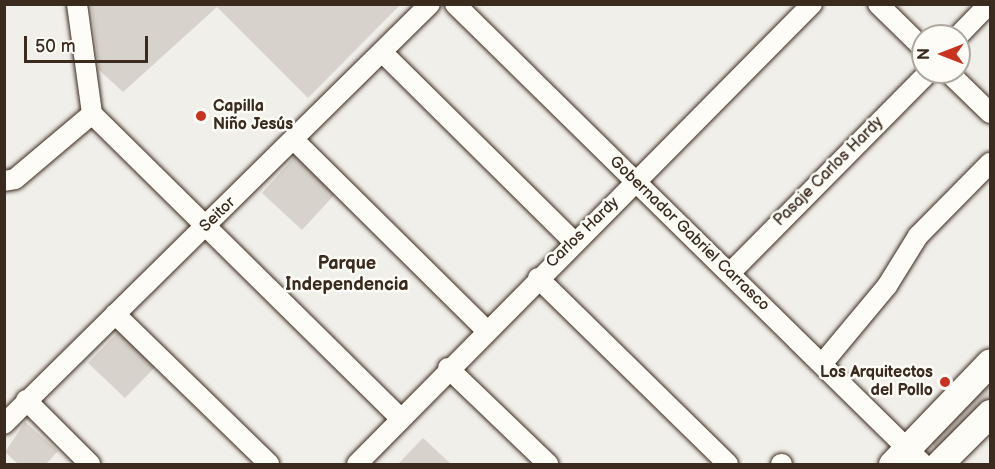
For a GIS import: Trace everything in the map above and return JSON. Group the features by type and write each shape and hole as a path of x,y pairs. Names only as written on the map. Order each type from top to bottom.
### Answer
{"main road":[{"path":"908,459 990,363"},
{"path":"939,465 990,414"}],"street":[{"path":"77,4 92,114 401,419"},
{"name":"Seitor","path":"4,424 26,400 295,141 430,4"},
{"name":"Gobernador Gabriel Carrasco","path":"455,4 634,183 822,364 908,459"},
{"name":"Carlos Hardy","path":"357,465 448,368 812,4"},
{"path":"878,4 911,36"},
{"path":"969,24 989,4"},
{"path":"383,53 574,242"},
{"name":"Pasaje Carlos Hardy","path":"730,273 917,84"},
{"path":"960,84 990,113"},
{"path":"4,181 15,179 92,114"},
{"path":"295,141 486,330"},
{"path":"822,364 887,286 918,236 990,163"},
{"path":"538,278 728,465"},
{"path":"115,314 269,465"},
{"path":"448,368 548,465"},
{"path":"26,400 90,465"}],"shaded area":[{"path":"91,4 400,5 308,98 217,7 123,92 99,70"},
{"path":"296,155 337,192 302,230 262,193"},
{"path":"123,327 159,363 125,398 88,363"},
{"path":"990,379 990,398 938,450 929,441"},
{"path":"25,422 58,451 46,464 18,464 5,452"},
{"path":"423,438 451,464 398,464"}],"place":[{"name":"Capilla Niño Jesús","path":"201,116"},
{"name":"Los Arquitectos del Pollo","path":"945,382"}],"district":[{"name":"Parque Independencia","path":"347,275"}]}
